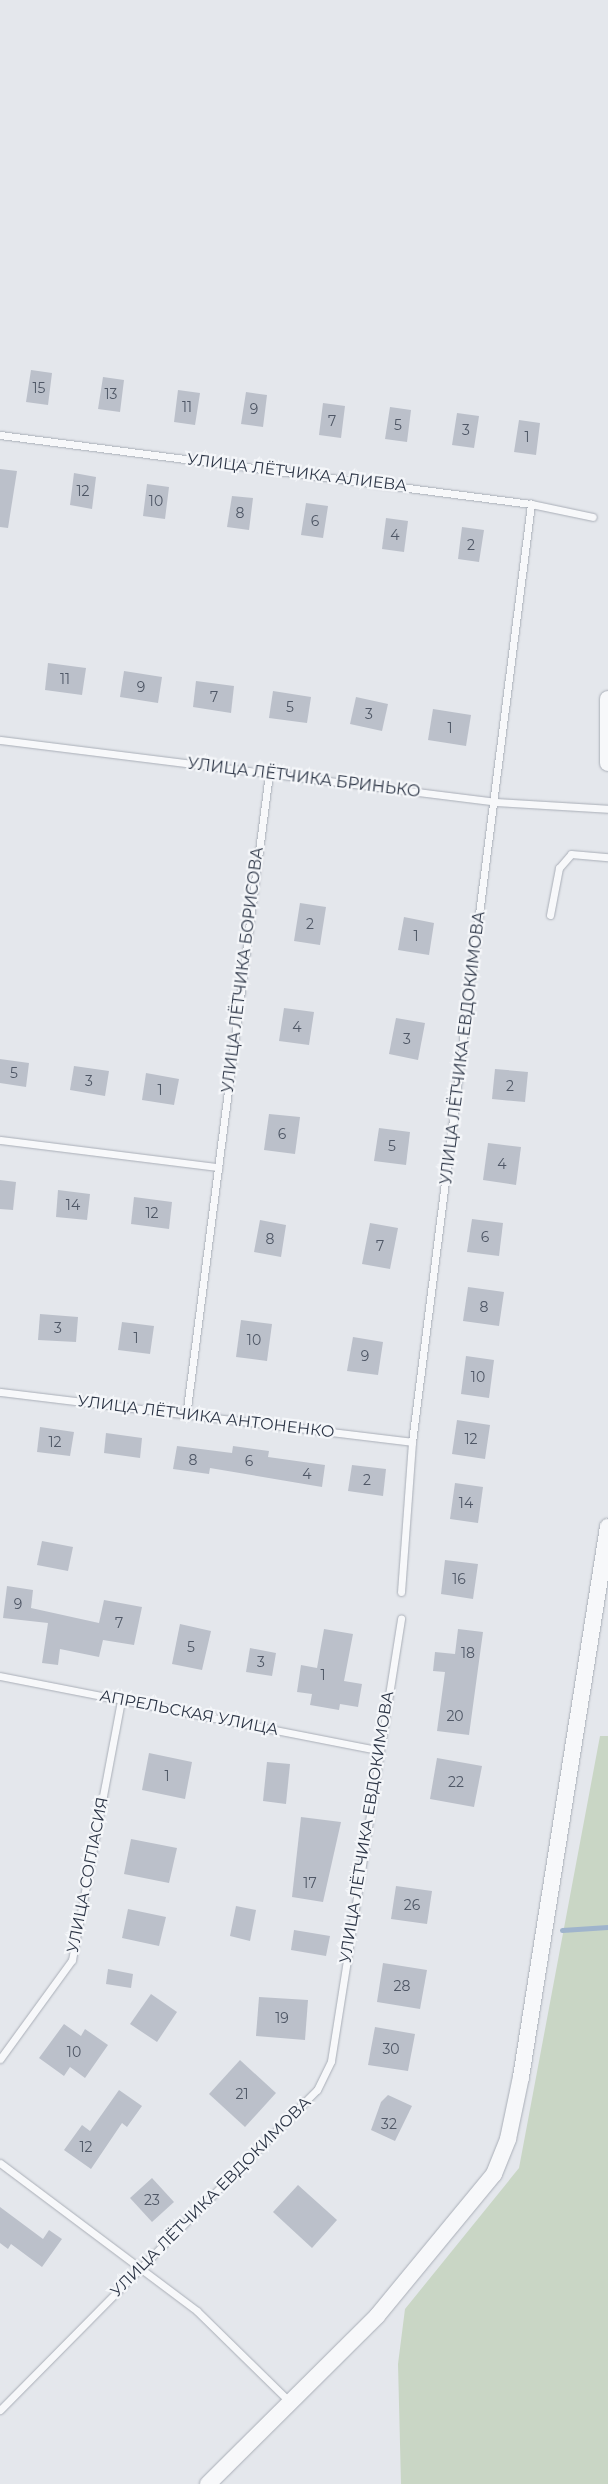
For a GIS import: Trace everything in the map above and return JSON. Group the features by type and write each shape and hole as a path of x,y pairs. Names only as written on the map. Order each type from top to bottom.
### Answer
{"street":[{"path":"608,699 608,763"},
{"path":"208,2484 377,2316 474,2204 494,2174 508,2139 608,1527"}],"lane":[{"name":"УЛИЦА ЛЁТЧИКА АЛИЕВА","path":"0,435 531,504 593,517"},
{"name":"УЛИЦА ЛЁТЧИКА ЕВДОКИМОВА","path":"400,1592 412,1442 495,802 531,504"},
{"name":"УЛИЦА ЛЁТЧИКА БРИНЬКО","path":"0,740 495,802 608,809"},
{"name":"УЛИЦА ЛЁТЧИКА БОРИСОВА","path":"186,1416 269,773"},
{"path":"550,915 559,868 571,854 608,857"},
{"path":"0,1140 218,1167"},
{"name":"УЛИЦА ЛЁТЧИКА АНТОНЕНКО","path":"0,1392 412,1442"},
{"name":"УЛИЦА ЛЁТЧИКА ЕВДОКИМОВА","path":"0,2410 141,2267 296,2115 317,2090 331,2061 377,1750 400,1619"},
{"name":"АПРЕЛЬСКАЯ УЛИЦА","path":"0,1676 377,1750"},
{"name":"УЛИЦА СОГЛАСИЯ","path":"0,2059 72,1960 121,1700"},
{"path":"0,2163 141,2267 197,2311 290,2402"}],"green space":[{"path":"600,1736 608,1736 608,2484 401,2484 398,2364 405,2309 519,2168"}],"building":[{"path":"31,370 52,373 48,405 26,402"},
{"path":"103,377 124,380 120,412 98,409"},
{"path":"178,390 200,393 195,425 174,422"},
{"path":"246,392 267,395 263,427 241,424"},
{"path":"323,403 345,406 341,438 319,435"},
{"path":"390,407 411,410 407,442 385,439"},
{"path":"457,413 479,416 474,448 452,445"},
{"path":"519,420 540,423 536,455 514,452"},
{"path":"0,469 17,471 8,528 0,527"},
{"path":"74,473 96,477 92,509 70,505"},
{"path":"147,484 169,487 165,519 143,516"},
{"path":"232,496 253,498 249,530 227,527"},
{"path":"306,503 328,506 323,538 301,535"},
{"path":"386,518 408,521 404,552 382,549"},
{"path":"462,527 484,530 479,562 458,559"},
{"path":"48,663 86,668 82,695 45,690"},
{"path":"124,671 162,677 158,703 120,697"},
{"path":"196,681 234,686 231,713 193,707"},
{"path":"273,691 311,697 307,723 269,718"},
{"path":"356,697 388,704 382,731 350,724"},
{"path":"433,709 471,715 466,746 428,740"},
{"path":"300,903 326,907 320,945 294,941"},
{"path":"404,917 434,923 429,955 398,950"},
{"path":"284,1008 314,1012 309,1045 279,1041"},
{"path":"396,1018 425,1023 418,1060 389,1054"},
{"path":"0,1059 29,1063 26,1087 0,1083"},
{"path":"74,1066 109,1071 105,1096 70,1090"},
{"path":"495,1069 528,1072 525,1102 492,1099"},
{"path":"146,1073 179,1079 174,1105 142,1100"},
{"path":"269,1114 300,1117 295,1154 264,1150"},
{"path":"379,1128 410,1132 406,1165 374,1161"},
{"path":"488,1143 521,1147 516,1185 483,1180"},
{"path":"0,1180 16,1182 13,1210 0,1209"},
{"path":"58,1190 90,1194 87,1220 56,1217"},
{"path":"134,1197 172,1202 169,1229 131,1224"},
{"path":"472,1219 503,1223 499,1256 467,1252"},
{"path":"260,1220 286,1225 281,1257 254,1252"},
{"path":"370,1223 398,1228 390,1269 362,1264"},
{"path":"468,1287 504,1292 499,1326 463,1321"},
{"path":"40,1314 78,1317 76,1342 38,1340"},
{"path":"241,1320 272,1324 267,1361 236,1357"},
{"path":"122,1322 154,1326 150,1354 118,1350"},
{"path":"353,1337 383,1342 378,1375 347,1371"},
{"path":"466,1356 494,1360 489,1398 461,1394"},
{"path":"457,1420 490,1425 485,1459 452,1454"},
{"path":"40,1427 74,1432 70,1456 37,1452"},
{"path":"106,1433 142,1438 140,1458 104,1453"},
{"path":"177,1446 232,1453 233,1446 269,1451 268,1457 325,1465 322,1487 210,1468 209,1474 173,1469"},
{"path":"352,1465 386,1469 383,1496 348,1491"},
{"path":"455,1483 483,1487 478,1523 450,1519"},
{"path":"42,1541 73,1547 68,1571 37,1565"},
{"path":"445,1560 478,1564 473,1599 441,1594"},
{"path":"7,1586 33,1590 31,1608 99,1623 104,1600 142,1607 134,1645 103,1640 99,1657 60,1649 58,1665 42,1663 48,1623 3,1618"},
{"path":"180,1624 211,1631 202,1670 172,1664"},
{"path":"324,1629 353,1634 344,1681 362,1684 358,1707 340,1704 339,1710 310,1705 312,1694 297,1692 301,1665 317,1668"},
{"path":"458,1629 483,1632 469,1735 437,1731 445,1672 433,1671 435,1652 455,1654"},
{"path":"250,1648 276,1653 272,1676 246,1672"},
{"path":"149,1753 192,1762 185,1799 142,1790"},
{"path":"437,1758 482,1766 474,1807 430,1799"},
{"path":"267,1762 290,1764 286,1804 263,1801"},
{"path":"301,1817 341,1822 323,1902 292,1897"},
{"path":"131,1839 177,1848 169,1883 124,1874"},
{"path":"396,1886 432,1891 427,1924 391,1919"},
{"path":"236,1906 256,1910 250,1941 230,1936"},
{"path":"128,1909 166,1917 159,1946 122,1938"},
{"path":"294,1930 330,1936 326,1956 291,1950"},
{"path":"383,1963 427,1970 420,2009 377,2002"},
{"path":"108,1969 133,1974 131,1988 106,1984"},
{"path":"151,1994 177,2012 157,2042 130,2024"},
{"path":"259,1997 308,2000 305,2040 256,2036"},
{"path":"64,2024 81,2036 85,2029 108,2045 85,2078 70,2067 64,2076 39,2058"},
{"path":"375,2027 415,2034 408,2071 368,2065"},
{"path":"240,2060 276,2093 245,2127 209,2094"},
{"path":"119,2090 142,2106 127,2127 122,2123 91,2169 64,2150 82,2125 90,2131"},
{"path":"388,2095 412,2106 395,2141 371,2130 381,2102"},
{"path":"152,2178 174,2202 152,2222 130,2198"},
{"path":"298,2185 337,2220 312,2248 273,2212"},
{"path":"0,2207 43,2239 49,2230 62,2239 42,2267 11,2244 8,2249 0,2243"}],"waterway":[{"path":"562,1930 608,1927"}]}
